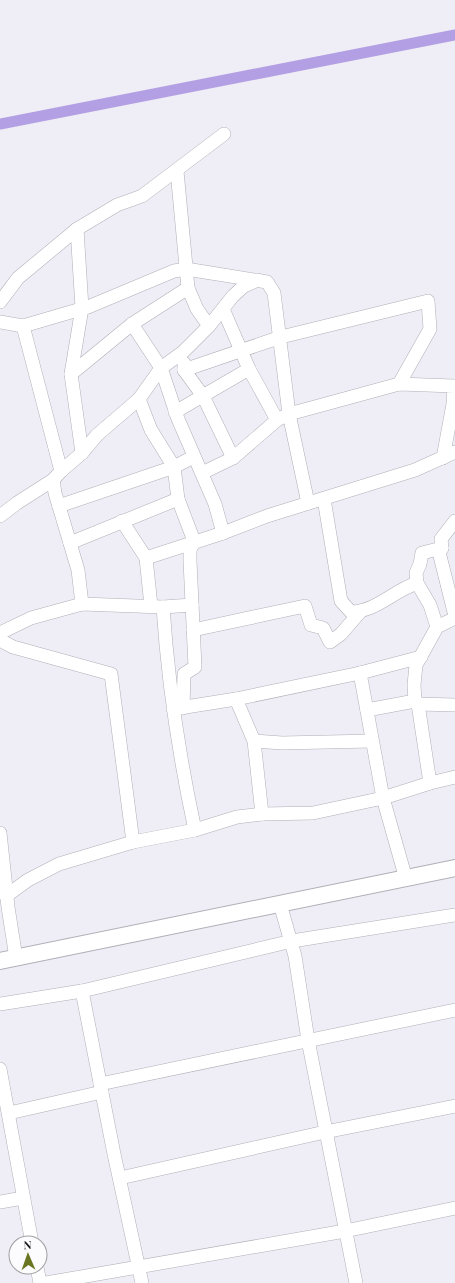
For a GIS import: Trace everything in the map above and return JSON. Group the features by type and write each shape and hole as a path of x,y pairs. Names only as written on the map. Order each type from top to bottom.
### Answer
{"street":[{"path":"0,302 18,278 77,229 117,205 142,196 178,171 224,134"},
{"path":"178,171 188,288 197,309 209,326"},
{"path":"77,229 82,308 71,374 82,453"},
{"path":"0,322 23,326 82,308 174,271 186,269 267,282 274,293 281,337 289,414 308,503"},
{"path":"0,516 57,476 82,453 97,435 139,399 161,368 183,352 209,326 233,296 244,286 258,280"},
{"path":"71,374 132,324 188,288"},
{"path":"184,370 281,337 428,302 430,329 399,384"},
{"path":"223,309 243,351 249,369 277,420"},
{"path":"132,324 161,368 175,412 193,457 202,473 215,504 223,533"},
{"path":"23,326 57,476 59,506 78,570 82,604"},
{"path":"183,352 184,370 203,396 233,458"},
{"path":"175,412 249,369"},
{"path":"146,558 308,503 414,470 449,455 454,386 399,384 289,414 277,420 233,458 202,473"},
{"path":"139,399 151,430 174,468 178,499 194,541 190,550 190,561 195,667 184,674 178,708"},
{"path":"59,506 174,468 193,457"},
{"path":"70,543 178,499"},
{"path":"324,499 341,601 351,612 360,612 371,609 407,586 417,583"},
{"path":"122,521 146,558 178,708 183,773 195,830"},
{"path":"430,783 417,703 414,669 437,628 455,617 439,552 442,548 440,539 455,521"},
{"path":"437,628 430,605 417,583 416,573 420,564 422,553 442,548"},
{"path":"0,633 31,618 82,604 157,607 192,605"},
{"path":"193,630 305,606 312,625 323,628 330,642 341,634 360,612"},
{"path":"0,640 13,647 111,674 133,842"},
{"path":"178,708 236,699 360,673 421,657"},
{"path":"360,673 372,742 384,798 406,879"},
{"path":"236,699 254,741 262,814"},
{"path":"367,710 417,703 455,705"},
{"path":"254,741 282,743 372,742"},
{"path":"5,904 28,880 60,864 133,842 195,830 237,817 262,814 313,813 384,798 430,783 455,777"},
{"path":"0,833 5,904 16,958"},
{"path":"0,961 455,868"},
{"path":"280,904 292,941 325,1132 356,1283"},
{"path":"0,1004 82,991 292,941 455,915"},
{"path":"82,991 142,1283"},
{"path":"6,1108 101,1088 308,1040 455,1010"},
{"path":"0,1069 30,1235"},
{"path":"120,1178 325,1132 455,1106"},
{"path":"0,1202 23,1198"},
{"path":"46,1283 345,1231 455,1208"}],"waterway":[{"path":"0,124 455,35"}]}
